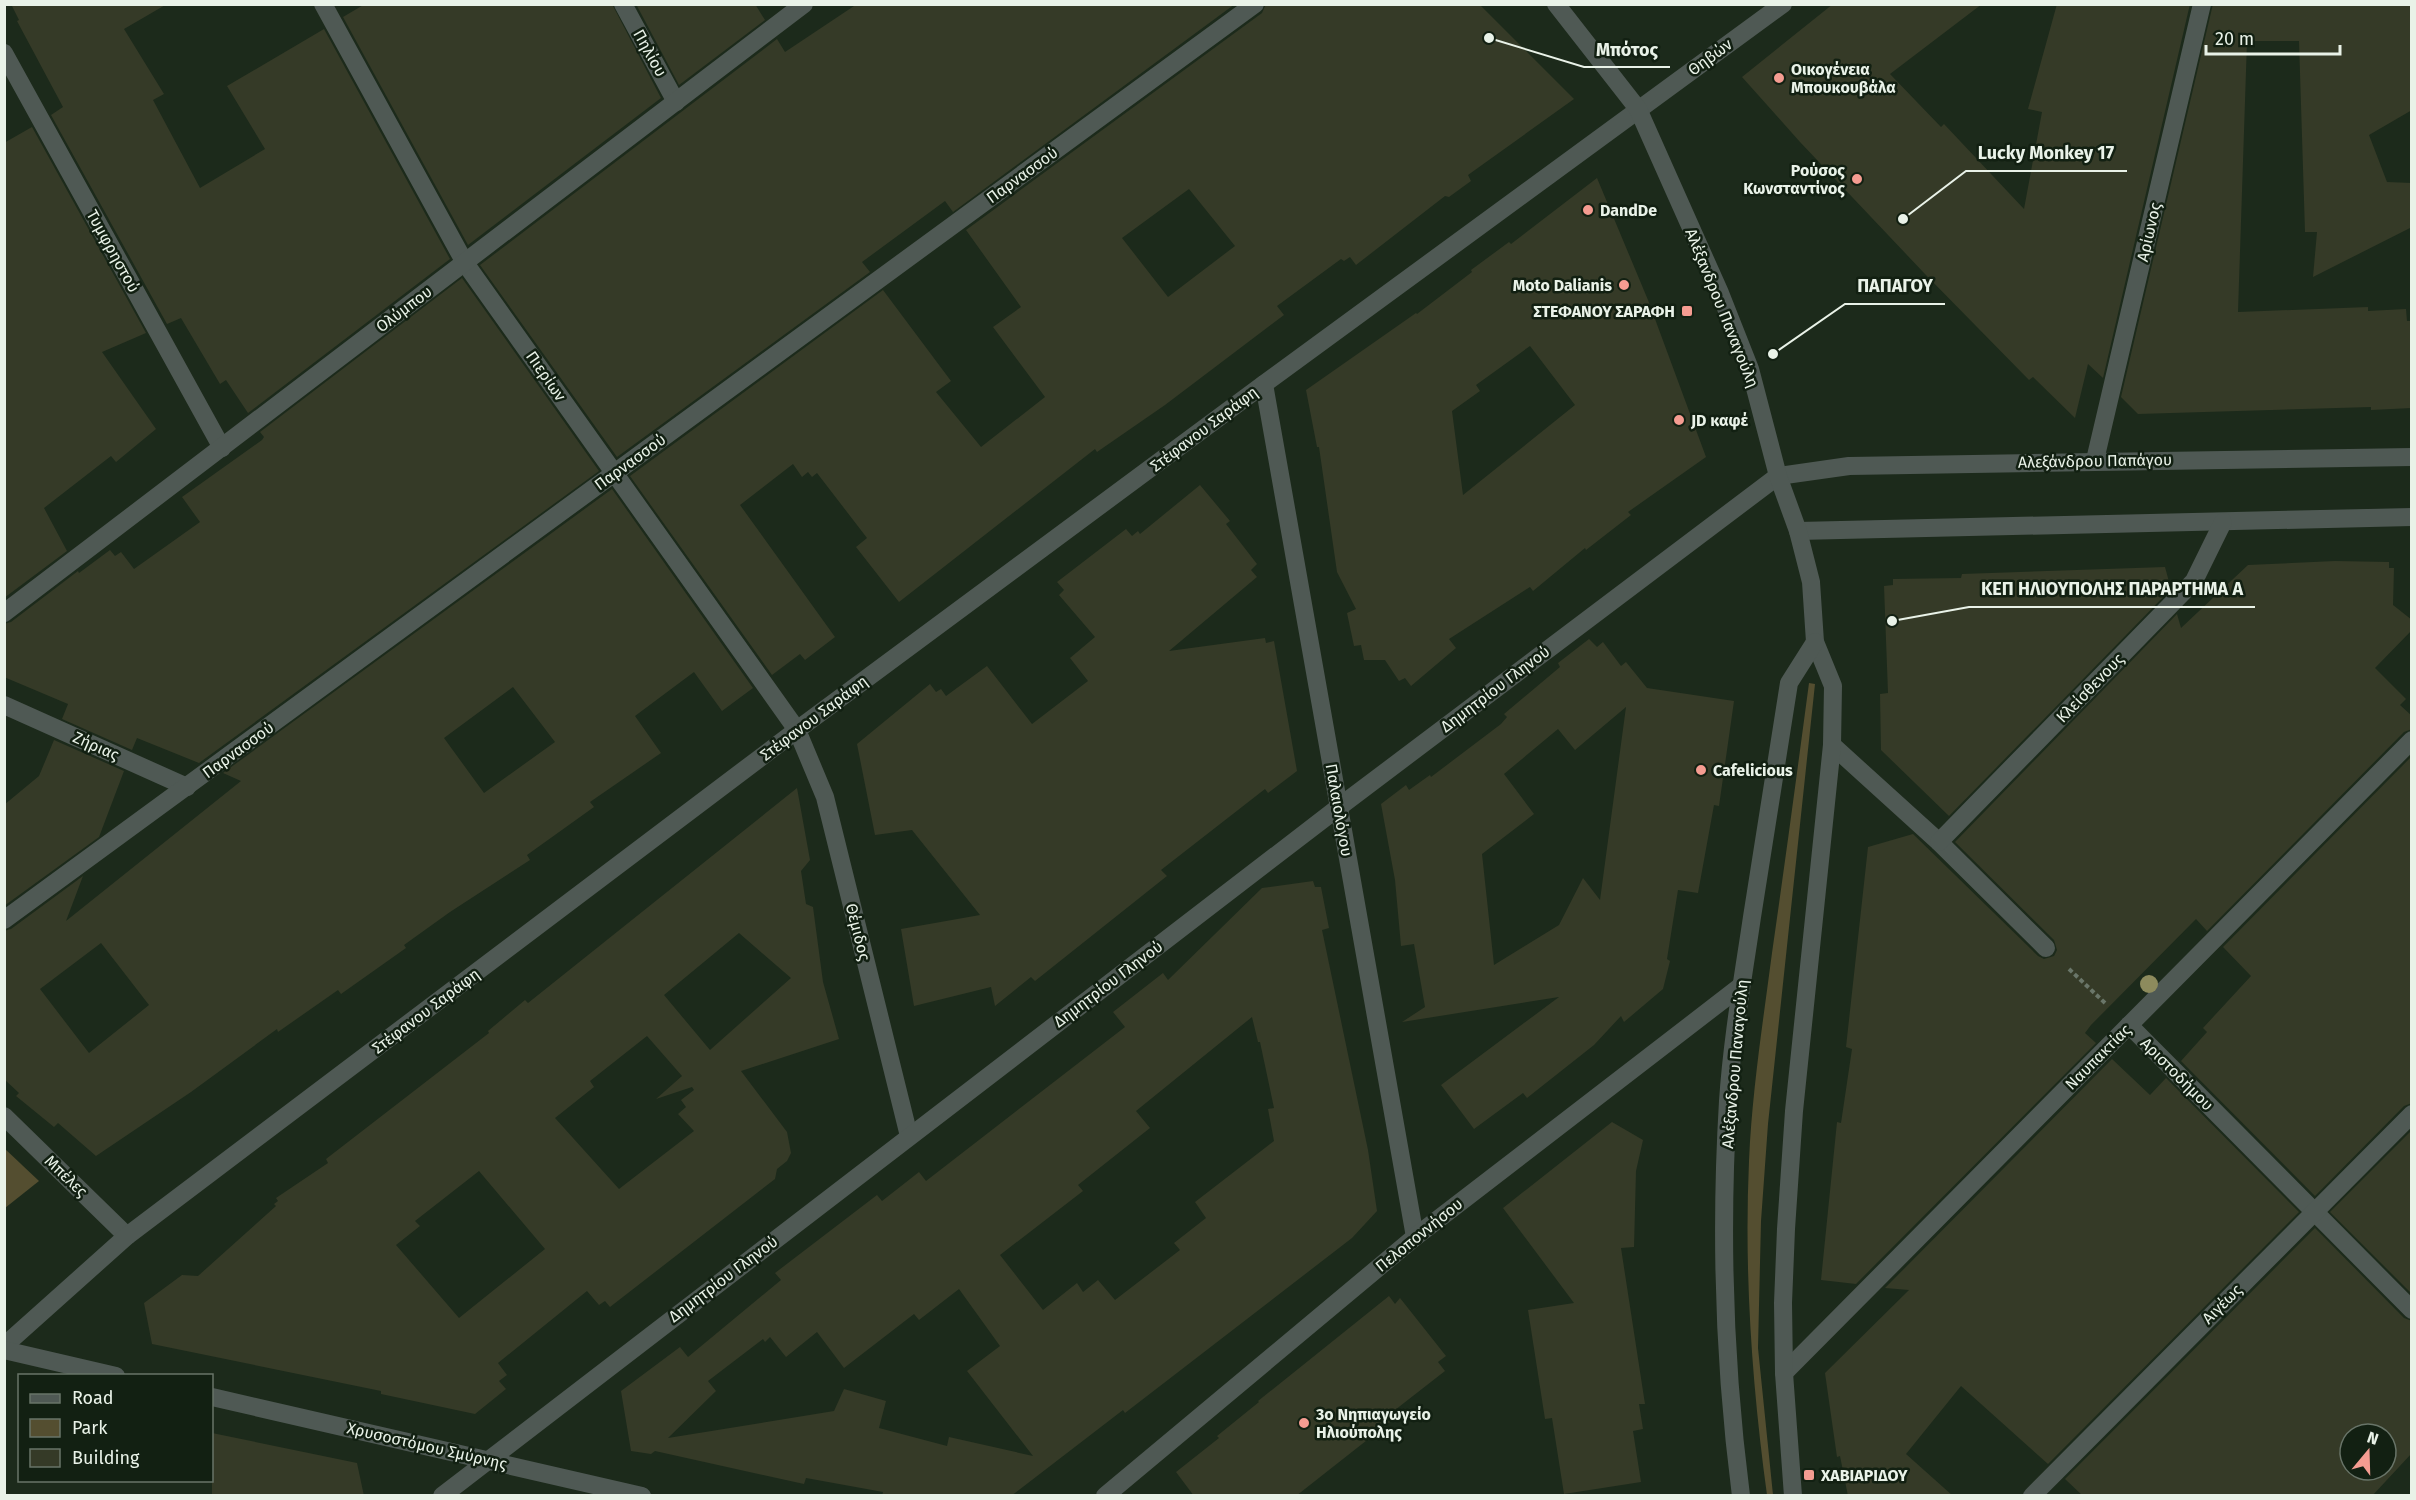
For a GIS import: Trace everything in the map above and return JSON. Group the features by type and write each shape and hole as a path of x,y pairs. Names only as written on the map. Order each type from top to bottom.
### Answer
{"street":[{"name":"Πιερίων","path":"323,4 465,263 797,730"},
{"name":"Πηλίου","path":"623,4 676,102"},
{"name":"Ολύμπου","path":"4,614 804,4"},
{"name":"Παρνασσού","path":"4,920 1255,4"},
{"name":"Αλέξανδρου Παναγούλη","path":"1556,4 1638,109 1720,293 1750,369 1778,476 1798,531 1811,582 1815,642 1833,686 1832,745 1794,1111 1783,1303 1784,1373 1793,1496"},
{"name":"Θηβών","path":"1638,109 1782,4"},
{"name":"Αρίωνος","path":"2096,460 2202,4"},
{"name":"Τυμφρηστού","path":"4,53 222,448"},
{"name":"Στέφανου Σαράφη","path":"4,1348 127,1236 797,730 1638,109"},
{"name":"Παλαιολόγου","path":"1264,384 1415,1237"},
{"name":"Αλεξάνδρου Παπάγου","path":"1778,476 1849,466 2412,456"},
{"name":"Δημητρίου Γληνού","path":"442,1496 1339,807 1778,476"},
{"path":"1798,531 2412,517"},
{"name":"Κλείσθενους","path":"1939,842 2194,581 2223,522"},
{"name":"Αλέξανδρου Παναγούλη","path":"1741,1496 1728,1375 1724,1305 1728,1100 1742,986 1789,683 1815,642"},
{"name":"Ζήριας","path":"4,705 187,788"},
{"name":"Θέμιδος","path":"797,730 825,797 909,1136"},
{"name":"Ναυπακτίας","path":"1784,1373 2412,740"},
{"path":"1832,745 1939,842 2046,948"},
{"name":"Πελοποννήσου","path":"1106,1496 1415,1237 1742,986"},
{"name":"Αριστοδήμου","path":"2129,1025 2412,1310"},
{"name":"Αιγέως","path":"2032,1496 2412,1114"},
{"name":"Μπέλες","path":"4,1116 127,1236"},
{"path":"4,1348 108,1374"},
{"name":"Χρυσοστόμου Σμύρνης","path":"213,1397 642,1496"}],"path":[{"name":"Αριστοδήμου","path":"2046,948 2129,1025"}],"green space":[{"path":"1809,683 1815,684 1768,1124 1761,1221 1758,1348 1773,1495 1767,1495 1750,1329 1749,1161 1758,1057"},
{"path":"4,1148 39,1181 5,1208 4,1208"}],"building":[{"path":"11,4 167,4 124,29 164,94 153,100 200,188 265,149 227,86 324,29 450,259 248,413 226,380 220,384 181,318 167,324 51,115 63,107 17,21 19,20"},
{"path":"365,4 612,4 661,98 468,245 343,17"},
{"path":"636,4 755,4 765,20 679,85"},
{"path":"857,4 1235,4 953,212 945,201 862,262 870,272 617,457 480,265 777,39 785,52"},
{"path":"1266,4 1479,4 1574,99 1468,175 1471,181 1449,197 1445,196 1356,265 1350,257 1344,261 1341,259 1277,306 1284,315 1165,405 1097,452 1095,449 899,602 856,547 867,538 817,473 812,477 808,472 802,477 793,464 740,505 835,637 805,660 800,654 772,675 630,476 883,290 951,381 936,392 981,447 1045,397 993,327 1021,307 966,230 1262,13","holes":["1189,189 1235,246 1168,297 1122,238"]},
{"path":"1833,4 1982,4 1890,74 1941,127 1944,124 2024,209 2042,112 2028,109 2057,4 2190,4 2103,378 2088,364 2075,418 2033,377 2029,380 1924,273 1742,77"},
{"path":"2213,4 2412,4 2412,110 2369,135 2387,182 2412,183 2412,227 2313,277 2317,232 2305,232 2299,41 2247,41 2238,312 2368,307 2368,311 2406,309 2407,321 2412,321 2412,408 2371,410 2371,407 2138,414 2121,397"},
{"path":"32,127 146,333 102,352 156,429 116,462 111,456 44,508 67,551 4,598 4,143"},
{"path":"1597,178 1648,300 1706,457 1628,512 1631,515 1586,550 1585,548 1533,591 1530,587 1449,639 1456,648 1411,686 1405,678 1399,681 1385,660 1364,660 1361,645 1354,646 1347,613 1356,609 1337,572 1319,447 1317,447 1306,390 1417,314 1509,242 1511,244","holes":["1530,346 1575,405 1463,495 1452,411 1480,391 1476,385"]},
{"path":"462,278 599,471 199,763 137,738 132,750 62,719 68,704 4,677 4,624 11,622 78,571 79,573 110,550 115,556 121,552 134,569 200,522 182,497 262,440 264,437 260,432"},
{"path":"1200,485 1230,521 1226,524 1257,564 1251,570 1257,577 1169,651 1265,638 1266,643 1274,641 1297,771 1268,793 1265,789 1161,870 1167,876 1035,981 1031,977 995,1006 991,987 914,1006 901,929 980,915 912,830 875,835 857,744 930,684 936,692 941,689 946,696 987,666 1032,724 1088,681 1070,658 1095,637 1059,595 1064,590 1057,582 1126,529 1132,536 1138,531 1140,534"},
{"path":"612,489 753,688 722,711 694,672 635,716 661,753 590,802 594,807 527,855 530,860 450,912 404,945 406,948 341,994 338,990 278,1032 277,1029 191,1092 96,1156 58,1123 54,1127 16,1096 19,1093 4,1079 4,931 11,929 83,876 66,921 241,781 223,773","holes":["513,687 555,742 484,793 444,738","101,943 149,1005 89,1053 40,989"]},
{"path":"2335,561 2389,562 2389,568 2394,568 2393,605 2412,620 2412,630 2375,668 2406,699 2400,705 2412,716 2412,729 2404,732 2207,931 2196,919 2091,1025 2085,1033 2096,1043 1856,1284 1821,1280 1837,1122 1841,1123 1852,1049 1846,1047 1868,847 1913,834 2038,956 2044,959 2054,956 2057,950 2054,940 1955,842 2177,614 2181,628 2248,565"},
{"path":"2165,567 2171,589 1949,816 1881,750 1880,694 1888,693 1884,586 1893,585 1893,579 1961,578 1962,574"},
{"path":"1589,639 1597,647 1603,642 1621,666 1626,662 1647,688 1734,701 1719,806 1714,805 1698,893 1678,890 1667,959 1670,961 1663,989 1624,1022 1621,1016 1594,1045 1527,1098 1523,1093 1474,1129 1441,1085 1559,997 1402,1022 1425,1007 1414,944 1401,946 1395,880 1381,804 1406,785 1409,790 1430,775 1431,777 1501,724 1507,717 1504,714 1560,667 1558,663","holes":["1626,707 1600,900 1583,878 1559,925 1494,965 1482,854 1534,814 1504,774 1558,729 1575,750"]},
{"path":"54,740 124,771 99,837 4,906 4,805 39,776"},
{"path":"2412,756 2412,1103 2404,1106 2315,1196 2181,1061 2207,1032 2203,1028 2251,976 2223,947"},
{"path":"797,788 810,860 801,871 806,904 813,907 823,982 839,1039 741,1071 787,1132 791,1153 787,1161 777,1169 775,1179 610,1307 605,1301 599,1305 587,1291 498,1363 507,1375 499,1381 506,1389 475,1414 381,1394 381,1391 152,1344 144,1303 182,1275 198,1276 276,1206 274,1204 278,1201 276,1198 328,1163 326,1159 489,1033 488,1031 525,1000 528,1003","holes":["739,933 791,978 710,1050 664,995","647,1036 682,1076 656,1099 692,1087 694,1090 681,1100 686,1107 678,1114 694,1131 619,1189 555,1118 594,1087 590,1081","479,1171 545,1249 459,1318 396,1245 420,1226 415,1221"]},
{"path":"1313,881 1315,887 1321,887 1329,928 1322,930 1368,1150 1377,1211 1352,1238 1125,1413 1123,1410 1011,1496 882,1496 883,1492 806,1478 804,1484 655,1451 651,1454 631,1451 621,1391 680,1347 688,1357 781,1280 775,1273 877,1195 882,1201 919,1172 926,1181 1125,1027 1113,1012 1163,973 1168,980 1262,888","holes":["1252,1017 1258,1042 1260,1042 1274,1108 1268,1109 1274,1141 1195,1202 1206,1218 1174,1243 1180,1250 1115,1300 1098,1280 1083,1292 1077,1283 1043,1310 1000,1255 1083,1191 1078,1185 1150,1128 1136,1111","959,1289 1000,1346 967,1371 1033,1456 949,1437 947,1446 879,1428 886,1401 844,1389 834,1411 668,1438 716,1391 708,1381 763,1339 765,1342 770,1337 786,1357 817,1332 844,1368 914,1314 919,1320"]},
{"path":"2112,1059 2150,1095 2166,1078 2299,1212 2048,1464 1961,1386 1906,1454 1953,1496 1848,1496 1840,1456 1837,1457 1825,1373 1909,1290 1885,1288"},
{"path":"1612,1122 1643,1140 1636,1171 1634,1247 1621,1248 1645,1404 1639,1404 1643,1429 1633,1431 1641,1482 1564,1494 1552,1418 1545,1419 1528,1310 1574,1303 1503,1208"},
{"path":"2412,1130 2412,1294 2330,1212"},
{"path":"2315,1228 2404,1318 2412,1321 2412,1453 2398,1468 2398,1422 2338,1422 2338,1482 2385,1482 2372,1496 2083,1496 2065,1479"},
{"path":"1389,1296 1395,1304 1400,1298 1446,1356 1438,1362 1445,1371 1386,1417 1390,1422 1296,1496 1194,1496 1176,1472 1219,1438 1217,1436 1258,1401"},
{"path":"213,1433 357,1463 364,1496 212,1496"}],"place":[{"name":"Μπότος","path":"1489,38"},
{"name":"Οικογένεια Μπουκουβάλα","path":"1779,78"},
{"name":"Ρούσος Κωνσταντίνος","path":"1857,179"},
{"name":"DandDe","path":"1588,210"},
{"name":"Lucky Monkey 17","path":"1903,219"},
{"name":"Moto Dalianis","path":"1624,285"},
{"name":"ΣΤΕΦΑΝΟΥ ΣΑΡΑΦΗ","path":"1687,311"},
{"name":"ΠΑΠΑΓΟΥ","path":"1773,354"},
{"name":"JD καφέ","path":"1679,420"},
{"name":"ΚΕΠ ΗΛΙΟΥΠΟΛΗΣ ΠΑΡΑΡΤΗΜΑ Α","path":"1892,621"},
{"name":"Cafelicious","path":"1701,770"},
{"name":"3o Νηπιαγωγείο Ηλιούπολης","path":"1304,1423"},
{"name":"ΧΑΒΙΑΡΙΔΟΥ","path":"1809,1475"}]}
